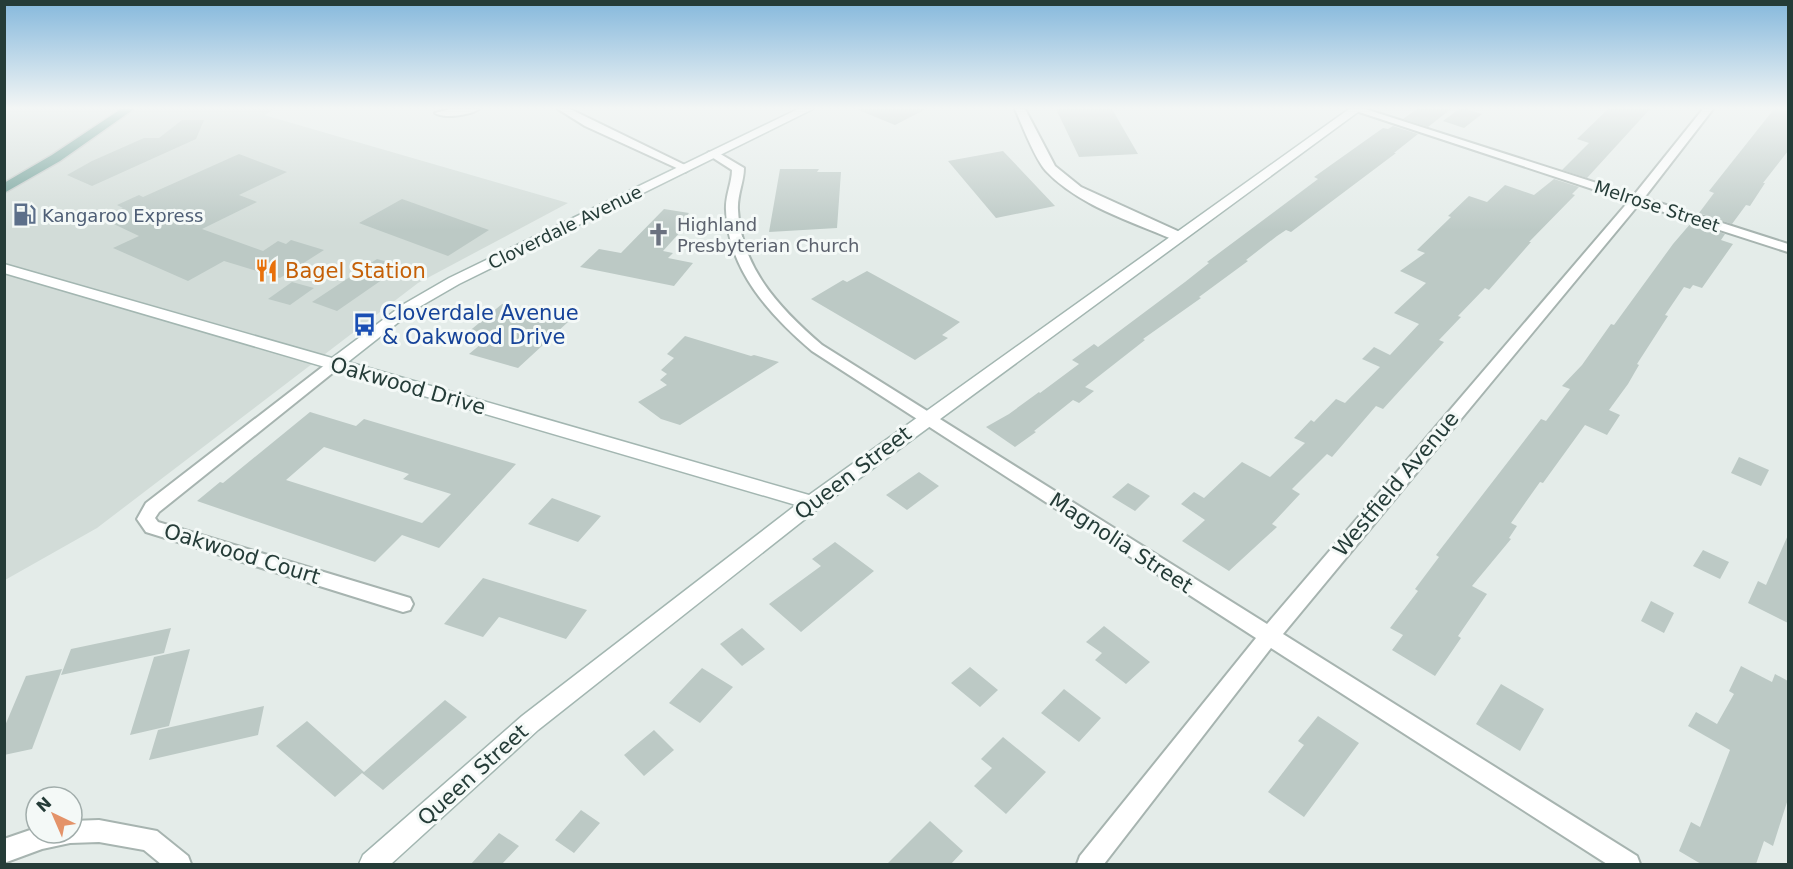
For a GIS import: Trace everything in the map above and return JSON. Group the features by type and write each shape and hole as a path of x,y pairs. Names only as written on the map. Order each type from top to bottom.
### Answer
{"main road":[{"path":"4,189 68,150"}],"street":[{"path":"645,150 685,168"},
{"name":"Cloverdale Avenue","path":"335,364 409,307 454,281 722,150"},
{"path":"1041,150 1050,168 1077,190 1114,209 1178,236"},
{"name":"Queen Street","path":"372,864 530,723 812,503 1298,150"},
{"name":"Melrose Street","path":"1480,150 1788,248"},
{"name":"Westfield Avenue","path":"1089,864 1268,637 1676,150"},
{"name":"Magnolia Street","path":"713,154 738,168 739,182 732,205 737,241 751,279 773,308 817,348 1628,864"},
{"name":"Oakwood Drive","path":"4,268 812,503"},
{"name":"Oakwood Court","path":"335,364 152,508 146,519 152,527 403,604"},
{"path":"84,832 99,831 149,839 179,864"},
{"path":"4,851 24,844"}],"shaded area":[{"path":"5,150 383,150 568,203 418,283 97,528 5,580"}],"building":[{"path":"118,150 173,150 92,186 67,175"},
{"path":"1075,150 1135,150 1138,154 1079,157"},
{"path":"1353,150 1398,150 1291,232 1286,230 1277,236 1246,260 1248,261 1199,297 1201,298 1143,339 1145,340 1085,387 1094,391 1079,403 1073,400 1015,447 986,427 1040,393 1079,364 1072,360 1094,344 1098,347 1185,282 1209,263 1207,262 1318,179 1314,177"},
{"path":"1582,150 1613,150 1587,178 1562,170"},
{"path":"1742,150 1788,150 1763,183 1765,183 1750,206 1746,205 1732,224 1699,213 1714,193 1709,191"},
{"path":"1003,151 1055,206 996,218 948,161"},
{"path":"239,154 287,172 239,195 257,202 202,229 263,251 278,241 286,244 291,240 324,250 280,278 224,261 188,281 113,248 139,236 101,218 123,208 117,205 139,195 143,197"},
{"path":"780,169 819,169 817,172 841,172 837,228 769,232"},
{"path":"1554,179 1579,187 1572,194 1575,195 1529,242 1531,242 1489,290 1485,288 1458,316 1461,317 1439,340 1444,342 1383,409 1376,406 1332,457 1327,454 1292,489 1300,494 1272,524 1277,527 1229,571 1182,541 1205,520 1181,504 1194,492 1204,498 1242,462 1270,477 1305,443 1294,438 1311,420 1314,422 1336,399 1345,403 1380,367 1362,359 1374,347 1390,355 1419,324 1394,313 1426,283 1400,271 1425,253 1417,250 1451,217 1448,216 1469,196 1487,202 1505,185 1534,195"},
{"path":"402,199 489,230 448,256 359,223"},
{"name":"Highland Presbyterian Church","path":"664,209 689,213 685,218 692,219 663,251 673,253 668,258 693,263 674,286 580,267 599,249 621,253"},
{"path":"1691,223 1725,234 1721,240 1733,244 1702,288 1693,285 1690,289 1684,287 1665,315 1668,316 1637,364 1639,365 1628,384 1609,410 1620,415 1607,435 1585,425 1543,483 1540,482 1511,523 1517,526 1509,538 1511,539 1472,586 1487,594 1458,636 1461,638 1435,676 1392,650 1403,635 1390,628 1418,591 1415,589 1439,557 1436,555 1541,419 1546,421 1570,389 1562,386 1582,365 1611,324 1614,325"},
{"path":"377,259 402,266 337,311 312,302"},
{"path":"867,271 960,322 942,335 948,338 915,360 811,299 843,280 847,282"},
{"path":"292,282 314,288 290,305 268,299"},
{"path":"502,304 568,322 518,368 469,354 481,344 461,338"},
{"path":"685,336 779,362 680,425 661,419 638,402 667,385 660,380 667,374 661,370 674,358 667,354"},
{"path":"310,412 356,426 364,419 516,464 439,548 402,535 375,562 197,501 220,482 223,483","holes":["324,447 409,474 403,479 451,494 422,523 286,480"]},
{"path":"1739,457 1769,470 1761,486 1731,473"},
{"path":"919,472 939,486 907,510 886,495"},
{"path":"1128,483 1150,496 1135,511 1112,497"},
{"path":"552,498 601,516 578,542 528,524"},
{"path":"1788,535 1788,623 1748,603 1758,581 1766,585"},
{"path":"835,542 874,571 801,632 769,604 821,566 812,559"},
{"path":"1703,550 1729,562 1720,579 1693,566"},
{"path":"483,578 587,610 566,639 499,617 483,637 444,624"},
{"path":"1651,601 1674,613 1664,633 1641,621"},
{"path":"1104,626 1150,662 1126,684 1095,660 1102,653 1086,642"},
{"path":"171,628 164,653 61,675 71,649"},
{"path":"742,628 765,649 742,666 720,644"},
{"path":"190,649 169,726 130,735 154,657"},
{"path":"1741,666 1772,682 1775,674 1788,681 1788,799 1773,846 1764,841 1756,864 1701,864 1679,851 1691,822 1700,827 1730,750 1688,726 1696,712 1717,724 1734,694 1729,691"},
{"path":"970,667 998,690 980,707 951,683"},
{"path":"702,668 733,687 700,723 669,703"},
{"path":"62,669 32,749 4,755 4,728 26,676"},
{"path":"1501,684 1544,709 1520,751 1476,724"},
{"path":"1064,689 1101,718 1079,742 1041,713"},
{"path":"445,700 467,717 383,790 362,773 335,797 276,746 307,721 364,772"},
{"path":"264,706 258,735 149,760 158,730"},
{"path":"1318,716 1359,743 1304,817 1268,792 1304,745 1298,741"},
{"path":"654,730 674,750 644,776 624,755"},
{"path":"1003,737 1046,772 1006,814 974,786 992,768 981,759"},
{"path":"581,810 600,823 574,853 555,840"},
{"path":"930,821 963,851 951,864 887,864"},
{"path":"499,833 519,846 502,864 471,864"}],"place":[{"name":"Kangaroo Express","path":"24,215"},
{"name":"Highland Presbyterian Church","path":"659,234"},
{"name":"Bagel Station","path":"267,271"},
{"name":"Cloverdale Avenue & Oakwood Drive","path":"364,325"}]}
